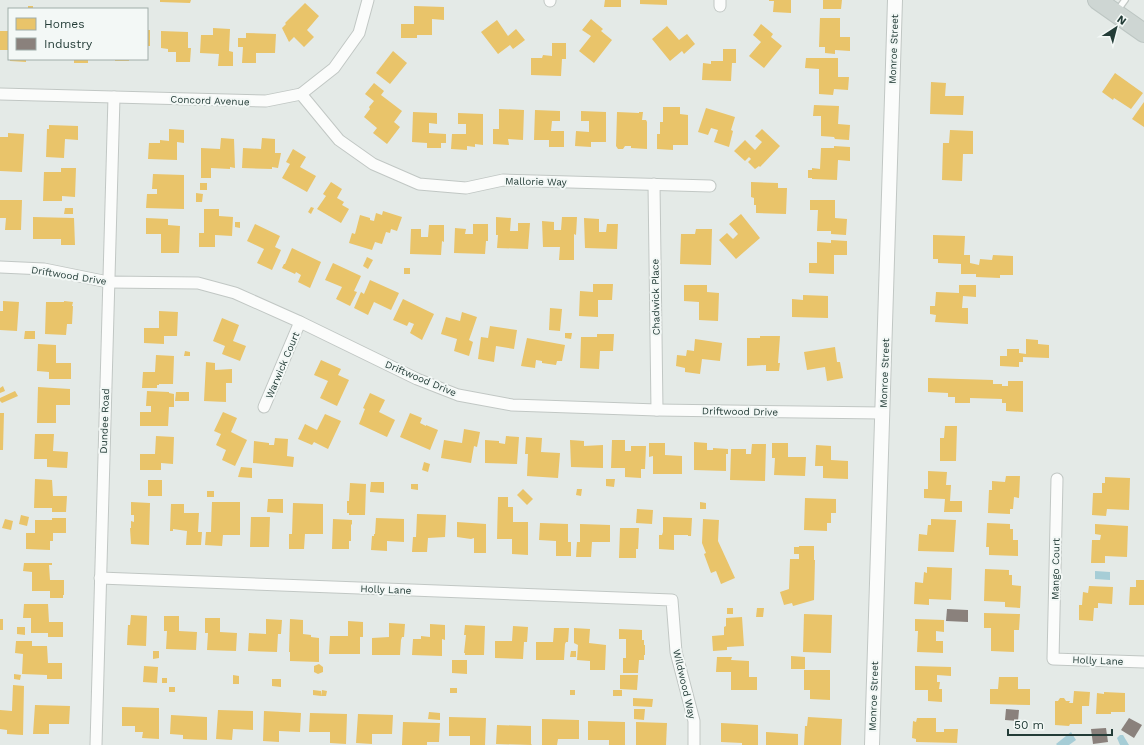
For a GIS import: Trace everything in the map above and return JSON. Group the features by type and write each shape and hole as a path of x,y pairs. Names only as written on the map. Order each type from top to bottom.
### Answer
{"main road":[{"path":"1097,0 1120,6 1144,33"}],"street":[{"name":"Concord Avenue","path":"0,94 266,101 301,94 334,68 360,33 368,0"},
{"name":"Monroe Street","path":"872,745 895,0"},
{"name":"Mallorie Way","path":"301,94 339,140 373,164 419,184 466,188 503,180 710,186"},
{"name":"Dundee Road","path":"96,745 114,97"},
{"name":"Chadwick Place","path":"654,184 657,410"},
{"name":"Driftwood Drive","path":"0,267 44,269 108,282 198,282 235,293 300,322 417,379 458,395 512,405 657,410 882,413"},
{"name":"Warwick Court","path":"264,407 300,322"},
{"name":"Mango Court","path":"1052,659 1057,479"},
{"name":"Holly Lane","path":"100,578 672,600"},
{"name":"Wildwood Way","path":"672,600 676,652 694,721 694,745"},
{"name":"Holly Lane","path":"1052,659 1144,662"}],"water":[{"path":"1095,571 1110,572 1110,580 1095,579"},
{"path":"1071,732 1076,740 1069,745 1056,744"},
{"path":"1120,735 1123,735 1129,745 1120,745 1117,738"}],"building: Homes":[{"path":"160,0 191,0 190,3 160,2"},
{"path":"605,0 621,0 621,7 604,7"},
{"path":"640,0 667,0 667,5 640,4"},
{"path":"769,0 791,0 791,13 773,12 774,1"},
{"path":"823,0 842,0 841,9 823,9"},
{"path":"305,3 319,16 307,30 314,37 304,47 294,37 289,42 282,28"},
{"path":"414,6 444,7 444,20 432,19 432,35 417,35 417,38 401,38 401,24 414,24"},
{"path":"820,18 840,18 840,37 850,37 850,51 835,50 835,54 825,53 825,47 819,47"},
{"path":"591,19 603,29 601,31 612,40 594,63 579,51 591,36 582,30"},
{"path":"497,20 508,36 516,29 525,40 513,49 510,45 498,54 481,32"},
{"path":"761,24 773,34 771,37 782,46 764,68 749,56 761,42 753,35"},
{"path":"667,26 679,40 687,34 695,44 684,54 682,51 670,61 652,39"},
{"path":"213,28 230,29 229,51 233,52 233,66 218,66 219,54 200,53 201,35 213,35"},
{"path":"148,30 150,30 150,46 148,46"},
{"path":"0,31 8,31 8,50 0,50"},
{"path":"161,31 188,32 188,48 191,48 190,62 176,62 176,52 168,52 168,49 161,48"},
{"path":"246,33 276,34 275,53 256,53 256,63 242,63 243,47 238,47 238,38 246,38"},
{"path":"552,43 566,43 566,59 562,59 561,76 531,75 531,58 542,58 543,55 552,56"},
{"path":"723,49 736,49 736,63 732,63 731,81 702,80 703,63 711,64 711,61 723,61"},
{"path":"393,51 407,63 390,84 376,73"},
{"path":"806,58 838,58 838,77 849,77 848,90 834,89 833,95 819,94 819,69 805,68"},
{"path":"26,60 26,62 10,61"},
{"path":"74,60 88,60 88,63 74,63"},
{"path":"115,60 129,60 129,61"},
{"path":"1115,73 1143,93 1131,109 1114,98 1113,100 1102,92"},
{"path":"931,82 946,83 945,96 964,96 963,115 930,114"},
{"path":"374,83 384,91 381,95 402,111 394,122 400,127 387,144 373,133 377,128 364,117 374,101 365,94"},
{"path":"1144,102 1144,127 1132,119"},
{"path":"814,105 839,106 838,124 850,125 849,140 821,136 821,116 813,116"},
{"path":"663,107 680,107 680,114 688,115 688,145 673,145 673,150 657,149 657,134 660,134 660,122 663,122"},
{"path":"706,108 735,117 731,130 733,131 729,147 714,142 718,130 711,128 708,135 698,132"},
{"path":"499,109 524,110 523,140 508,139 509,145 493,144 493,129 499,129"},
{"path":"535,110 560,111 560,121 552,121 551,131 564,131 564,147 549,147 549,140 534,140"},
{"path":"581,111 606,112 606,142 591,142 591,147 575,146 576,131 589,132 589,121 581,121"},
{"path":"413,112 437,113 437,124 429,123 429,133 446,134 446,143 441,143 441,148 427,148 427,143 412,142"},
{"path":"617,112 643,112 642,120 646,120 647,122 647,149 625,146 623,149 618,149 616,146"},
{"path":"458,113 483,114 483,145 475,144 475,147 467,146 467,150 451,149 452,134 466,134 466,124 458,124"},
{"path":"49,125 78,126 78,140 65,139 64,158 46,157 47,129 49,129"},
{"path":"169,129 184,130 184,143 177,142 177,160 148,159 149,143 160,143 160,140 169,141"},
{"path":"762,129 780,146 760,167 759,166 755,169 748,162 751,159 749,157 745,161 734,151 745,140 755,150 762,142 755,136"},
{"path":"950,130 973,131 973,154 963,154 962,181 942,180 943,143 949,143"},
{"path":"8,133 24,134 22,172 0,171 0,137 8,137"},
{"path":"221,138 234,139 235,168 211,168 211,178 201,178 201,148 220,149"},
{"path":"262,138 275,139 275,153 281,153 278,168 242,168 243,148 261,149"},
{"path":"834,146 850,147 850,161 838,160 837,180 808,178 808,170 812,170 812,168 820,169 821,148 834,148"},
{"path":"293,149 306,157 300,167 316,176 307,192 282,178 290,164 286,162"},
{"path":"61,168 76,168 75,197 62,196 62,201 43,201 44,172 61,172"},
{"path":"153,174 184,175 184,209 146,208 147,194 157,194 157,189 152,189"},
{"path":"331,182 342,189 337,198 344,202 342,205 349,209 341,223 317,209 326,196 323,194"},
{"path":"751,182 778,183 778,188 787,188 786,214 756,213 754,198 751,197"},
{"path":"200,183 207,183 207,190 200,190"},
{"path":"196,193 203,194 202,202 196,202"},
{"path":"0,200 22,200 21,230 5,230 6,218 0,218"},
{"path":"810,200 835,200 835,218 847,219 846,235 831,234 831,231 817,231 818,210 810,210"},
{"path":"311,207 314,208 311,214 308,212"},
{"path":"65,208 73,208 73,214 64,214"},
{"path":"204,209 219,209 219,216 233,217 232,236 215,235 215,247 199,247 199,233 204,233"},
{"path":"383,211 402,217 397,231 391,229 390,233 386,232 382,244 375,242 372,250 349,243 352,233 355,234 360,215 374,221 376,213 382,215"},
{"path":"741,214 760,238 736,259 719,240 727,233 733,239 738,234 729,224"},
{"path":"33,217 74,218 75,245 61,245 61,239 33,239"},
{"path":"496,217 511,218 510,231 518,231 518,223 530,223 528,249 497,248 498,235 496,235"},
{"path":"562,217 577,217 576,235 574,234 574,260 559,260 560,247 543,247 542,221 554,222 554,230 561,230"},
{"path":"146,218 168,219 168,225 180,226 179,253 161,253 161,234 146,234"},
{"path":"584,218 599,219 599,232 606,232 607,224 618,224 617,249 585,248"},
{"path":"235,222 240,222 240,228 235,227"},
{"path":"255,224 280,236 275,247 281,250 272,270 257,263 264,249 247,241"},
{"path":"473,224 488,224 488,241 486,241 485,254 454,253 455,228 466,229 465,234 473,234"},
{"path":"429,225 444,225 444,242 442,241 441,255 410,254 411,229 421,229 421,237 428,237"},
{"path":"696,229 712,229 711,265 680,264 681,234 695,234"},
{"path":"933,235 965,236 964,255 970,255 970,263 979,265 980,259 992,260 993,255 1013,256 1013,275 1000,275 1000,278 976,277 976,274 961,274 961,264 938,263 938,259 933,259"},
{"path":"831,240 847,241 847,255 834,255 834,274 809,273 809,263 817,263 817,242 831,243"},
{"path":"292,248 321,262 310,288 298,282 301,275 282,268"},
{"path":"367,257 373,260 368,269 363,266"},
{"path":"333,263 361,276 354,291 357,292 350,306 336,299 342,287 325,280"},
{"path":"404,268 410,268 410,274 404,274"},
{"path":"370,280 399,293 391,310 374,302 368,315 354,308 361,292 364,294"},
{"path":"593,284 613,284 612,300 598,300 598,317 579,316 580,291 593,292"},
{"path":"684,285 707,285 707,292 719,293 718,321 699,320 699,302 684,301"},
{"path":"959,285 976,285 976,297 963,296 962,308 968,308 968,324 935,322 936,315 930,314 930,306 935,306 936,292 959,293"},
{"path":"803,295 828,296 828,318 792,317 792,299 803,300"},
{"path":"403,299 434,314 422,340 410,333 414,324 409,322 407,326 393,320"},
{"path":"3,301 19,302 17,331 0,330 0,311 3,311"},
{"path":"46,302 73,302 72,324 67,324 66,335 45,334"},
{"path":"550,308 562,309 560,331 549,330"},
{"path":"159,311 178,312 177,336 164,336 164,344 144,343 144,328 159,328"},
{"path":"462,312 477,317 469,340 473,342 469,356 454,351 457,339 441,334 446,317 460,321"},
{"path":"222,318 239,325 233,341 246,346 240,361 222,354 225,346 213,341"},
{"path":"490,326 517,330 514,349 496,346 494,362 478,359 481,337 488,338"},
{"path":"25,331 35,331 35,339 24,339"},
{"path":"565,333 572,333 571,339 565,338"},
{"path":"597,334 614,334 613,351 600,351 599,369 580,368 581,337 597,337"},
{"path":"760,336 780,336 778,363 780,363 779,371 766,371 766,365 747,366 747,338 760,338"},
{"path":"527,338 565,345 562,361 557,361 556,365 542,363 542,361 536,360 535,368 521,366"},
{"path":"695,339 722,343 720,361 702,359 700,374 685,372 685,368 676,366 677,355 686,356 687,350 694,351"},
{"path":"1026,339 1038,340 1038,344 1049,345 1049,358 1023,357 1023,362 1019,362 1019,367 1000,366 1000,356 1007,356 1007,349 1019,349 1019,353 1026,354"},
{"path":"38,344 56,345 56,363 71,363 71,379 49,379 49,372 37,371"},
{"path":"835,347 837,362 840,362 843,378 827,381 825,367 807,370 804,352"},
{"path":"185,351 190,352 190,356 184,356"},
{"path":"156,355 174,356 173,384 159,384 157,385 157,388 142,388 143,372 155,372"},
{"path":"321,360 341,369 338,375 349,380 337,406 320,398 328,381 314,375"},
{"path":"206,362 215,363 215,370 232,369 232,383 226,383 226,402 204,401"},
{"path":"928,378 993,380 993,384 1002,384 1002,386 1008,386 1008,381 1023,381 1023,412 1006,411 1006,403 1002,403 1002,399 970,398 970,403 955,403 955,397 948,397 948,393 928,392"},
{"path":"3,386 5,391 0,393 0,388"},
{"path":"38,387 70,389 70,405 56,405 56,423 37,423"},
{"path":"15,391 18,396 2,403 0,401 0,398"},
{"path":"147,391 169,392 174,394 174,407 169,407 168,426 140,426 140,412 151,412 151,406 146,406"},
{"path":"176,392 189,392 189,401 175,401"},
{"path":"370,393 385,400 379,412 395,420 387,437 359,424 365,409 363,408"},
{"path":"223,412 237,418 231,432 247,440 235,466 222,460 226,450 216,445 221,434 214,431"},
{"path":"0,413 4,413 3,450 0,450"},
{"path":"410,413 422,418 420,423 438,430 430,450 400,437"},
{"path":"325,414 341,421 328,449 314,442 312,445 298,439 305,424 317,430"},
{"path":"945,426 957,426 956,461 940,461 940,438 944,438"},
{"path":"464,429 480,432 477,447 474,446 471,463 441,458 444,440 462,443"},
{"path":"35,434 54,434 53,451 68,452 67,468 47,467 47,459 34,459"},
{"path":"156,436 174,437 173,464 161,463 161,470 140,470 140,454 155,454"},
{"path":"506,436 519,437 517,464 485,463 485,440 499,441 499,443 505,444"},
{"path":"526,437 542,438 541,452 560,453 558,478 527,476 528,454 525,454"},
{"path":"275,438 288,439 287,456 294,457 293,467 253,463 254,441 274,445"},
{"path":"570,440 584,441 584,446 603,445 603,468 571,467"},
{"path":"612,440 625,440 625,451 631,451 631,446 646,446 645,469 641,469 641,478 625,477 625,468 611,468"},
{"path":"694,442 707,443 707,450 713,450 713,448 728,449 728,454 726,454 726,471 694,470"},
{"path":"649,443 665,443 665,455 682,456 682,474 653,474 653,456 649,457"},
{"path":"772,443 788,443 788,457 806,457 805,476 774,475 775,458 772,458"},
{"path":"752,444 766,444 765,481 730,480 731,449 746,449 746,454 751,454"},
{"path":"816,445 831,446 831,460 848,461 848,479 823,478 823,466 815,466"},
{"path":"424,462 430,464 428,472 422,470"},
{"path":"241,467 252,468 252,478 238,477"},
{"path":"928,471 947,472 946,485 951,485 950,501 962,501 962,512 944,512 945,499 924,498 924,489 928,489"},
{"path":"1006,476 1020,476 1019,498 1014,497 1013,509 1010,509 1010,514 988,513 989,490 992,490 992,481 1005,482"},
{"path":"1105,477 1130,478 1129,510 1107,509 1106,516 1092,515 1093,493 1102,493 1102,483 1105,483"},
{"path":"35,479 52,480 53,496 67,496 66,512 52,512 52,508 34,508"},
{"path":"606,479 615,479 614,487 606,486"},
{"path":"148,480 162,480 162,496 148,496"},
{"path":"371,482 384,482 384,493 370,492"},
{"path":"350,483 366,484 365,515 349,515 349,513 347,513"},
{"path":"411,484 418,484 418,490 411,489"},
{"path":"523,489 533,499 527,505 517,495"},
{"path":"577,489 582,489 581,496 576,495"},
{"path":"207,491 214,491 214,497 207,497"},
{"path":"498,497 508,497 508,507 513,507 513,522 528,522 528,555 512,554 512,539 497,539"},
{"path":"805,498 836,499 836,513 831,513 831,523 827,523 827,531 804,530"},
{"path":"268,499 283,499 283,513 267,512"},
{"path":"131,502 150,503 149,545 131,544 130,528 131,521 134,522 134,515 131,515"},
{"path":"212,502 240,502 240,535 223,535 222,546 205,545 206,532 211,532"},
{"path":"700,502 706,503 706,509 700,509"},
{"path":"293,503 323,504 323,534 305,534 304,549 289,549 289,534 292,534"},
{"path":"171,504 184,504 184,513 199,513 198,532 202,532 201,545 186,545 187,531 173,529 173,531 170,531"},
{"path":"637,509 653,510 652,524 636,523"},
{"path":"417,514 446,515 445,537 428,538 427,552 412,552 413,537 416,537"},
{"path":"21,515 29,517 27,526 19,524"},
{"path":"251,517 270,517 269,547 250,547"},
{"path":"663,517 692,518 691,536 674,535 674,550 659,549 659,535 662,535 663,532"},
{"path":"52,518 66,518 66,533 53,533 53,541 50,541 50,550 26,549 26,533 35,533 35,520 52,520"},
{"path":"376,518 404,519 404,542 387,541 387,551 371,550 372,536 375,534"},
{"path":"5,519 13,521 11,530 2,528"},
{"path":"333,519 352,520 349,549 332,549"},
{"path":"703,519 719,520 718,541 735,578 721,584 716,571 711,573 704,554 706,553 702,543"},
{"path":"931,519 956,520 954,552 918,551 919,534 927,535 928,525 931,525"},
{"path":"457,522 486,524 486,553 474,553 474,538 457,537"},
{"path":"540,523 568,524 568,542 571,542 571,556 556,556 556,541 539,540"},
{"path":"987,523 1010,524 1010,529 1013,529 1013,540 1018,540 1018,556 989,555 989,547 986,547"},
{"path":"580,524 610,525 610,542 592,542 591,557 576,557 577,542 580,542"},
{"path":"1095,524 1128,526 1127,557 1105,556 1105,563 1091,563 1092,540 1100,540 1101,535 1095,534"},
{"path":"620,528 639,528 636,558 619,558"},
{"path":"814,546 814,600 793,606 792,603 784,605 780,592 789,589 790,559 799,559 799,554 794,554 794,547"},
{"path":"24,563 52,563 52,565 49,565 50,580 64,580 63,598 50,598 50,591 32,591 32,572 23,571"},
{"path":"927,567 952,568 951,600 929,599 929,605 914,604 915,582 923,583 924,572 927,573"},
{"path":"985,569 1009,570 1009,575 1012,575 1012,585 1021,586 1020,608 1005,607 1005,602 984,601"},
{"path":"1136,580 1144,580 1144,605 1129,605 1130,587 1136,587"},
{"path":"1089,586 1113,587 1112,604 1098,603 1098,608 1094,608 1093,621 1079,620 1079,605 1082,605 1083,592 1088,593"},
{"path":"24,604 48,604 49,622 63,622 63,637 48,637 48,633 31,633 31,618 23,618"},
{"path":"727,608 733,608 733,614 727,614"},
{"path":"757,608 764,608 763,617 756,617"},
{"path":"984,613 1020,614 1019,630 1014,630 1014,652 991,651 991,628 984,628"},
{"path":"804,614 832,615 831,653 803,652"},
{"path":"131,615 147,616 146,646 127,645 128,625 130,625"},
{"path":"164,616 179,616 179,631 197,632 196,650 166,649 167,631 164,631"},
{"path":"742,617 744,646 727,647 727,650 713,651 712,636 724,635 726,618"},
{"path":"205,618 220,618 220,632 237,633 236,651 207,650 208,633 205,633"},
{"path":"0,619 3,619 3,630 0,630"},
{"path":"266,619 282,620 281,634 278,634 277,652 248,651 249,633 266,634"},
{"path":"290,619 303,620 303,634 319,638 319,662 290,661"},
{"path":"915,619 944,620 944,632 936,631 936,641 943,641 943,653 917,652 918,631 915,631"},
{"path":"348,621 363,622 363,637 360,637 360,654 329,654 330,636 348,636"},
{"path":"389,623 405,624 404,637 402,637 401,640 400,655 372,655 372,638 389,637"},
{"path":"430,624 445,625 445,640 442,639 442,656 412,655 413,639 421,639 421,636 430,637"},
{"path":"465,625 485,626 484,655 465,655"},
{"path":"513,626 528,627 527,642 524,642 523,659 495,658 495,641 512,641"},
{"path":"17,627 25,627 25,635 17,634"},
{"path":"554,628 569,628 568,642 565,644 564,660 536,660 536,642 553,642"},
{"path":"574,628 590,629 589,643 606,645 605,670 590,670 590,661 577,660 578,645 574,643"},
{"path":"619,629 642,630 645,655 644,660 639,660 638,673 623,673 623,658 626,658 626,639 619,639"},
{"path":"16,641 32,641 32,646 47,646 48,663 62,663 62,679 47,679 47,675 22,674 23,654 15,653"},
{"path":"153,651 159,651 159,658 153,659"},
{"path":"571,651 576,651 576,657 570,657"},
{"path":"791,656 805,657 805,669 791,669"},
{"path":"717,657 732,657 731,660 749,661 749,677 757,677 757,690 731,690 731,672 716,672"},
{"path":"452,660 467,660 467,674 452,673"},
{"path":"319,664 323,667 323,672 318,674 314,672 314,666"},
{"path":"144,666 158,667 157,683 143,682"},
{"path":"915,666 951,667 951,676 937,675 937,682 940,682 939,689 942,689 942,702 928,701 928,690 915,690"},
{"path":"804,670 830,670 830,700 810,699 810,690 804,690"},
{"path":"14,674 21,675 20,680 14,679"},
{"path":"233,675 239,676 239,684 233,684"},
{"path":"620,675 638,675 637,690 620,689"},
{"path":"999,677 1018,677 1018,689 1030,689 1030,705 990,704 990,689 998,689"},
{"path":"162,678 167,678 167,683 162,683"},
{"path":"272,679 281,679 281,687 272,686"},
{"path":"13,685 24,686 23,735 7,734 7,730 0,729 0,710 12,711"},
{"path":"169,687 175,687 175,692 169,692"},
{"path":"450,688 457,688 457,693 450,693"},
{"path":"313,690 321,691 321,696 313,695"},
{"path":"322,690 327,691 326,696 321,696"},
{"path":"570,690 575,690 575,695 570,695"},
{"path":"613,690 622,690 622,696 613,696"},
{"path":"1074,691 1090,692 1089,706 1082,706 1082,724 1070,724 1069,726 1055,725 1055,701 1058,701 1060,698 1064,698 1066,701 1070,701 1069,703 1073,703"},
{"path":"1104,692 1125,693 1125,712 1096,714 1097,693 1104,694"},
{"path":"633,698 653,699 652,707 633,706"},
{"path":"35,705 70,706 69,724 49,724 49,734 33,734"},
{"path":"122,707 159,708 159,739 142,738 143,732 135,732 135,726 122,726"},
{"path":"634,709 645,709 644,720 634,719"},
{"path":"218,710 253,711 253,730 233,729 232,740 216,739"},
{"path":"264,711 301,713 300,732 279,731 279,742 263,741"},
{"path":"429,712 440,713 440,720 428,719"},
{"path":"310,713 347,714 346,744 330,743 330,732 309,732"},
{"path":"358,714 393,715 392,734 372,734 372,744 356,743"},
{"path":"171,715 207,717 207,740 183,739 183,735 170,734"},
{"path":"449,717 486,718 485,745 470,745 470,736 449,736"},
{"path":"808,717 842,719 841,745 804,745 805,726 807,726"},
{"path":"917,718 936,718 936,732 944,732 944,729 958,729 957,743 916,742 916,739 912,738 913,721 916,722"},
{"path":"542,719 579,720 579,739 558,739 557,745 542,745"},
{"path":"588,721 625,722 625,745 609,745 609,740 588,740"},
{"path":"403,722 440,723 439,742 427,742 427,745 402,745"},
{"path":"636,722 667,723 666,745 636,745"},
{"path":"721,723 758,725 758,745 742,745 742,743 721,742"},
{"path":"497,725 531,726 532,745 496,744"},
{"path":"766,732 798,734 798,745 766,745"}],"building: Industry":[{"path":"947,609 968,610 968,622 946,621"},
{"path":"1006,709 1019,710 1018,721 1005,720"},
{"path":"1129,718 1142,725 1134,738 1121,730"},
{"path":"1106,728 1108,742 1093,744 1091,729"}]}
